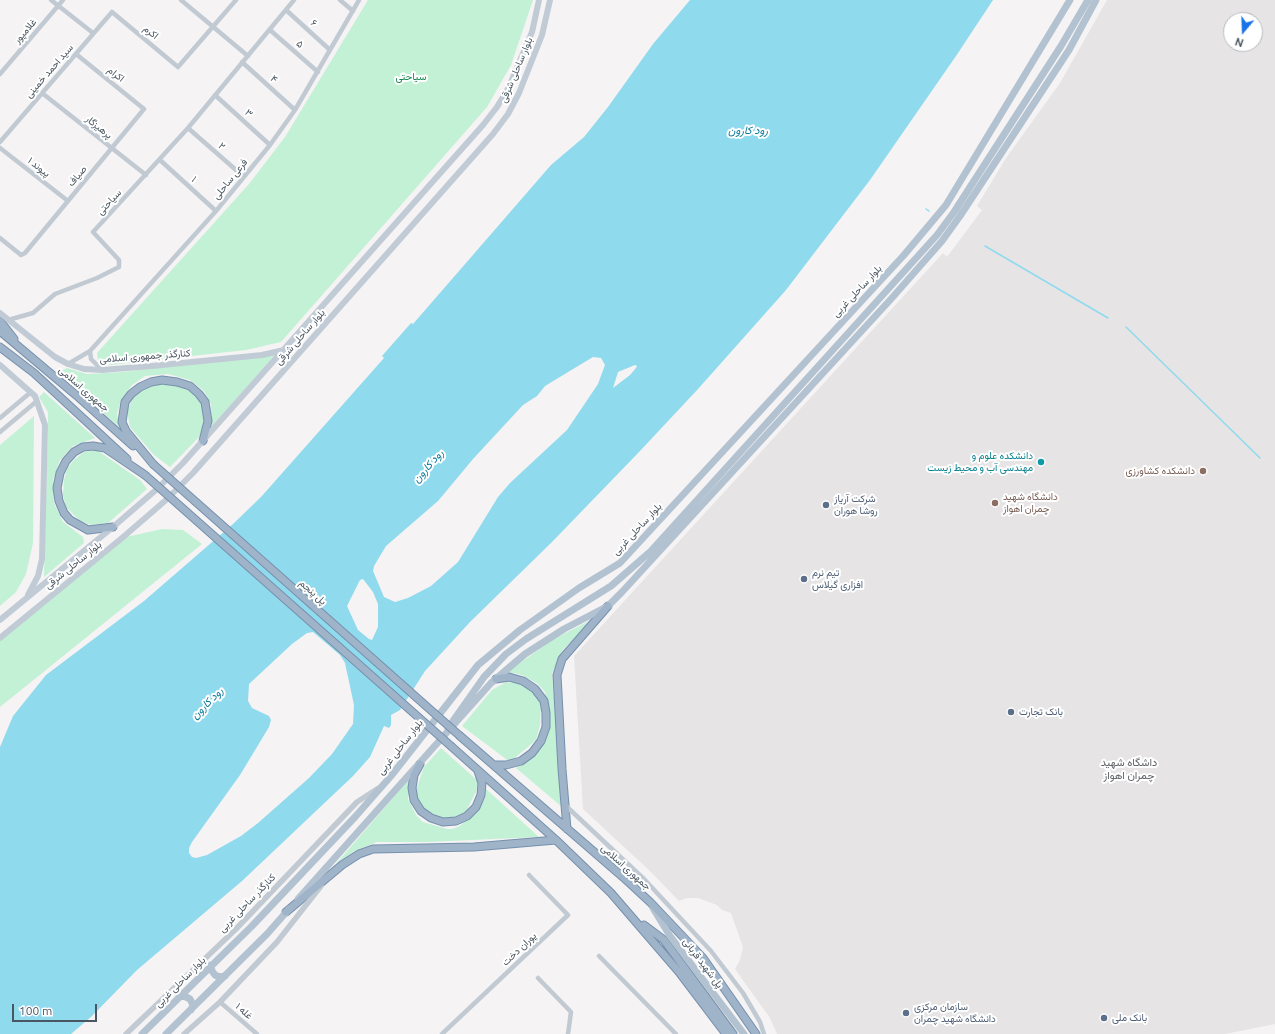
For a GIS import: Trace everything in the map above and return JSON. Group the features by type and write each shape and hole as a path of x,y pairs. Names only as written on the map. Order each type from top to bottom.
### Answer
{"highway":[{"path":"0,321 22,348"},
{"name":"جمهوری اسلامی","path":"0,331 76,394 152,464"},
{"path":"0,348 39,378 145,475 556,840 633,916 684,978 726,1034"},
{"path":"152,464 126,431 122,422 125,402 131,394 140,387 151,382 162,380 176,382 190,386 199,394 205,402 208,421 203,441"},
{"path":"113,527 88,530 70,520 64,513 59,501 57,488 60,474 66,461 74,452 83,447 93,446 105,448 145,475"},
{"name":"پل پنجم","path":"152,464 460,736"},
{"path":"567,829 557,675 562,659 608,606"},
{"path":"494,765 506,765 521,761 532,753 541,741 546,728 544,701 535,689 523,681 509,678 496,679"},
{"name":"جمهوری اسلامی","path":"460,736 650,902 702,958 756,1034"},
{"path":"420,764 414,775 412,788 414,800 421,811 431,818 443,822 456,821 467,816 476,807 481,795 482,783 478,771"},
{"path":"286,912 333,872 358,854 373,849 474,847 556,840"},
{"name":"پل شهید قربانی","path":"633,916 664,940 733,1034"}],"main road":[{"name":"بلوار ساحلی شرقی","path":"0,620 157,489 203,441 284,350 497,107 522,58 532,32 539,0"},
{"name":"بلوار ساحلی شرقی","path":"0,638 166,500 214,451 493,134 508,114 532,62 542,35 550,0"},
{"name":"بلوار ساحلی غربی","path":"142,1034 252,926 355,817 381,787 478,665 520,630 579,588 620,563 904,255 946,205 1070,0"},
{"path":"433,750 484,677 506,654 526,639 611,586 650,552 937,235 1061,46 1088,0"},
{"path":"166,1034 226,976 286,912 496,679 525,654 544,641 608,606 880,311 942,241 965,209 1069,50 1096,0"},
{"name":"کنارگذر جمهوری اسلامی","path":"0,314 55,357 68,364 84,369 102,370 262,355 284,350"},
{"path":"292,341 302,350"},
{"path":"0,365 31,392 37,401 45,425 42,559 38,576 27,598"},
{"name":"پل شهید قربانی","path":"650,902 670,936 744,1034"},
{"path":"211,965 212,972 215,975 219,977 226,976"},
{"path":"179,997 184,996 190,999 193,1005 191,1010"}],"street":[{"path":"51,0 93,33"},
{"name":"غلامپور","path":"0,74 63,0"},
{"path":"182,0 248,56"},
{"path":"214,27 236,0"},
{"name":"سیاحتی","path":"8,320 33,313 55,294 97,278 119,267 119,260 93,232 188,128 294,0"},
{"path":"340,0 353,11"},
{"name":"فرعی ساحلی","path":"68,364 90,351 216,211 270,145 295,110 359,0"},
{"name":"۶","path":"286,10 330,50"},
{"name":"اکرم","path":"112,12 178,67 214,27"},
{"name":"سید احمد خمینی","path":"0,142 112,12"},
{"name":"۵","path":"270,30 318,72"},
{"name":"اکرام","path":"76,54 144,109"},
{"name":"۴","path":"242,62 295,110"},
{"name":"پرهیزگار","path":"42,93 146,175"},
{"name":"۳","path":"215,95 270,145"},
{"name":"صیاف","path":"0,238 21,255 23,254 144,109"},
{"name":"۲","path":"188,128 244,177"},
{"name":"پیوند ۱","path":"0,148 68,201"},
{"name":"۱","path":"160,160 216,211"},
{"path":"90,351 91,359 102,370"},
{"path":"0,418 31,392"},
{"path":"0,432 37,401"},
{"path":"0,410 5,414"},
{"name":"کنارگذر ساحلی غربی","path":"126,1034 236,929 356,802 381,787"},
{"path":"565,805 644,879 711,951 744,994 760,1022 764,1034"},
{"path":"184,1034 220,1002 276,942 303,906 333,872"},
{"name":"پوران دخت","path":"442,1034 568,915 529,875"},
{"path":"599,956 676,1034"},
{"path":"538,978 571,1012 568,1034"},
{"name":"غله ۱","path":"220,1002 256,1034"}],"shaded area":[{"name":"دانشگاه شهید چمران اهواز","path":"1107,0 1275,0 1275,1024 1225,1034 777,1034 770,1018 735,969 740,960 743,947 731,913 722,910 717,905 698,898 687,898 679,901 651,872 583,809 574,656 943,253 947,257 982,210 977,206 1006,158 1060,83"}],"green space":[{"name":"سیاحتی","path":"368,0 533,0 511,65 487,107 281,342 246,350 110,365 98,360 97,353 249,184 285,137"},
{"path":"276,354 212,426 211,404 204,391 190,380 168,374 145,376 132,385 121,400 117,414 120,428 59,372 67,368 87,374 122,372"},
{"path":"154,384 171,384 187,388 196,396 202,406 205,422 199,437 170,467 154,455 130,427 127,411 133,398 141,390"},
{"path":"44,392 95,438 73,446 60,460 53,480 54,503 63,522 83,537 84,543 44,577 48,412 39,397"},
{"path":"34,416 33,543 26,574 16,592 0,606 0,445"},
{"path":"97,450 140,480 147,489 108,523 91,525 79,520 66,507 63,495 64,480 67,469 74,460 84,452"},
{"path":"162,529 183,530 202,544 0,707 0,638 122,538"},
{"path":"593,619 563,650 552,673 562,807 516,768 535,755 544,741 548,710 545,692 538,684 522,675 514,673 504,674 554,639"},
{"path":"506,682 524,684 537,696 541,705 540,725 536,740 510,762 462,726 492,690"},
{"path":"441,748 478,781 476,792 465,813 458,818 440,821 425,814 416,798 416,790 424,767"},
{"path":"412,776 408,799 416,815 423,822 447,829 460,826 473,814 486,789 539,837 428,842 377,842 354,851 329,872"}],"water":[{"name":"رود کارون","path":"690,0 993,0 870,180 786,290 698,389 640,451 552,542 470,622 425,671 400,710 391,715 391,725 389,728 384,726 370,757 353,776 242,881 137,970 92,1016 71,1034 0,1034 0,747 13,716 46,675 144,601 233,524 261,497 384,358 382,356 411,323 413,324 551,165 584,137 608,107 653,44","holes":["593,357 601,358 605,365 598,384 567,430 510,483 498,497 458,562 431,586 408,598 395,602 384,597 373,571 374,566 386,546 438,501 473,459 523,405 537,396 545,386","635,365 637,366 630,375 613,388 618,372","363,579 373,592 378,604 378,627 372,640 358,630 347,606 360,580","313,632 340,655 345,663 354,705 353,724 332,754 309,778 258,823 241,836 207,855 196,858 192,857 189,853 189,848 192,842 240,775 269,727 271,720 269,716 252,708 248,701 249,684 292,644 307,633"]}],"waterway":[{"path":"985,246 1108,318"},
{"path":"1126,327 1260,458"}],"place":[{"name":"دانشکده علوم و مهندسی آب و محیط زیست","path":"1041,462"},
{"name":"دانشکده کشاورزی","path":"1203,471"},
{"name":"دانشگاه شهید چمران اهواز","path":"995,503"},
{"name":"شرکت آریاز روشا هوران","path":"826,505"},
{"name":"تیم نرم افزاری گیلاس","path":"804,579"},
{"name":"بانک تجارت","path":"1011,712"},
{"name":"سازمان مرکزی دانشگاه شهید چمران","path":"906,1013"},
{"name":"بانک ملی","path":"1104,1018"}],"district":[{"name":"داشگاه شهید چمران اهواز","path":"1129,768"}]}
